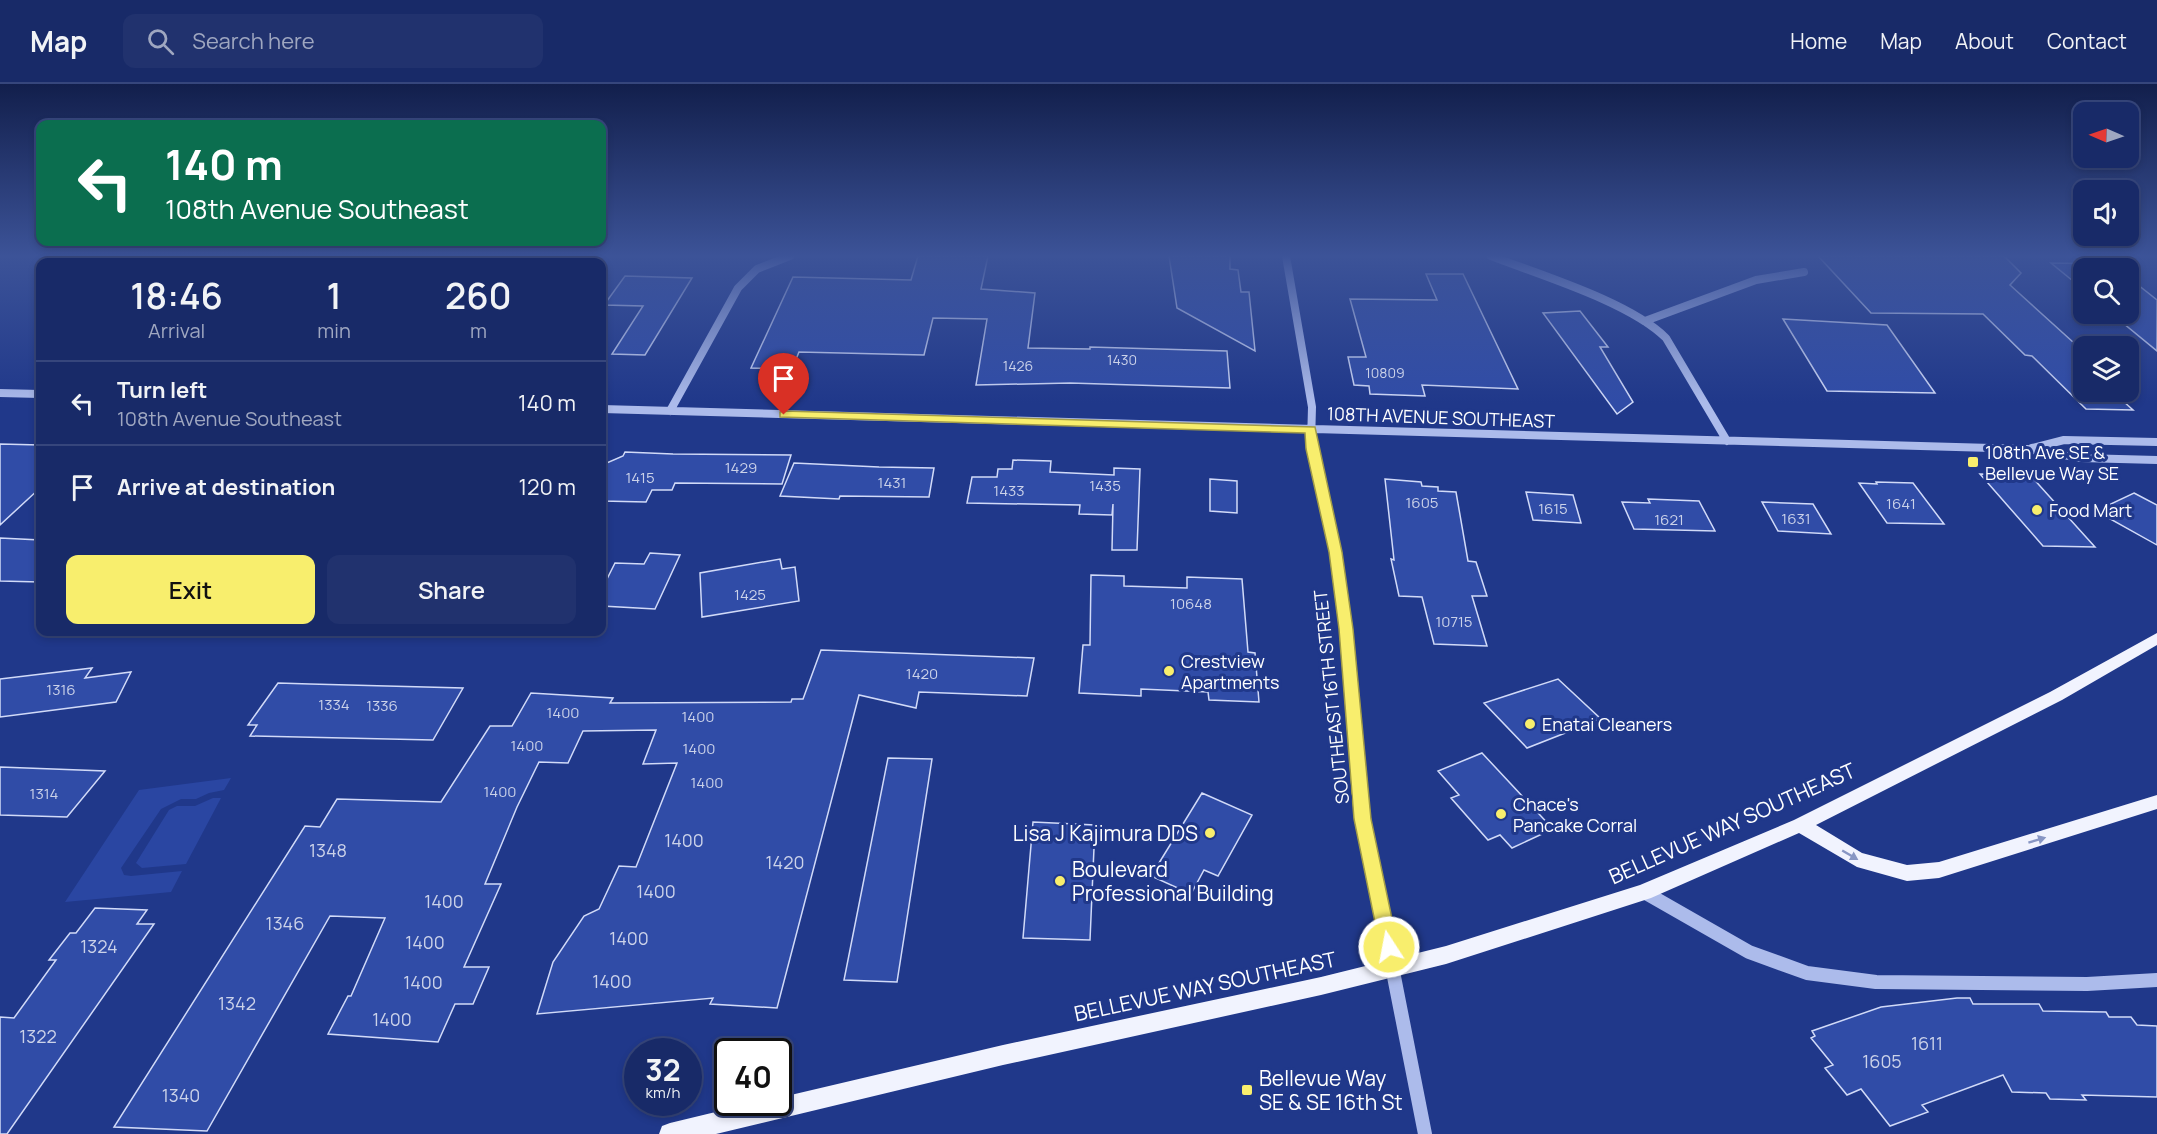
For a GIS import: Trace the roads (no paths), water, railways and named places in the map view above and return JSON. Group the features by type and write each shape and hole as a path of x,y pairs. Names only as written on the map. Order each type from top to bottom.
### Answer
{"main road":[{"name":"BELLEVUE WAY SOUTHEAST","path":"670,1134 1003,1055 1298,992 1446,955 1644,892 1800,825 2056,696 2157,638"},
{"path":"1800,825 1857,859 1907,873 1939,870 2157,802"}],"street":[{"path":"670,411 729,305"},
{"name":"SOUTHEAST 16TH STREET","path":"1294,305 1312,406 1312,449 1335,552 1346,627 1362,819 1425,1134"},
{"path":"1614,305 1645,321 1666,338 1727,441"},
{"path":"1645,321 1688,305"},
{"path":"0,393 36,394"},
{"name":"108TH AVENUE SOUTHEAST","path":"606,409 2027,449 2081,458 2157,460"},
{"name":"108TH AVENUE SOUTHEAST","path":"2027,449 2064,440 2157,442"},
{"path":"1644,892 1749,952 1807,973 1876,982 2087,984 2157,980"}],"place":[{"name":"108th Ave SE & Bellevue Way SE","path":"1973,462"},
{"name":"Food Mart","path":"2037,510"},
{"name":"Crestview Apartments","path":"1169,671"},
{"name":"Enatai Cleaners","path":"1530,724"},
{"name":"Chace's Pancake Corral","path":"1501,814"},
{"name":"Lisa J Kajimura DDS","path":"1210,833"},
{"name":"Boulevard Professional Building","path":"1060,881"},
{"name":"Bellevue Way SE & SE 16th St","path":"1247,1090"}]}
